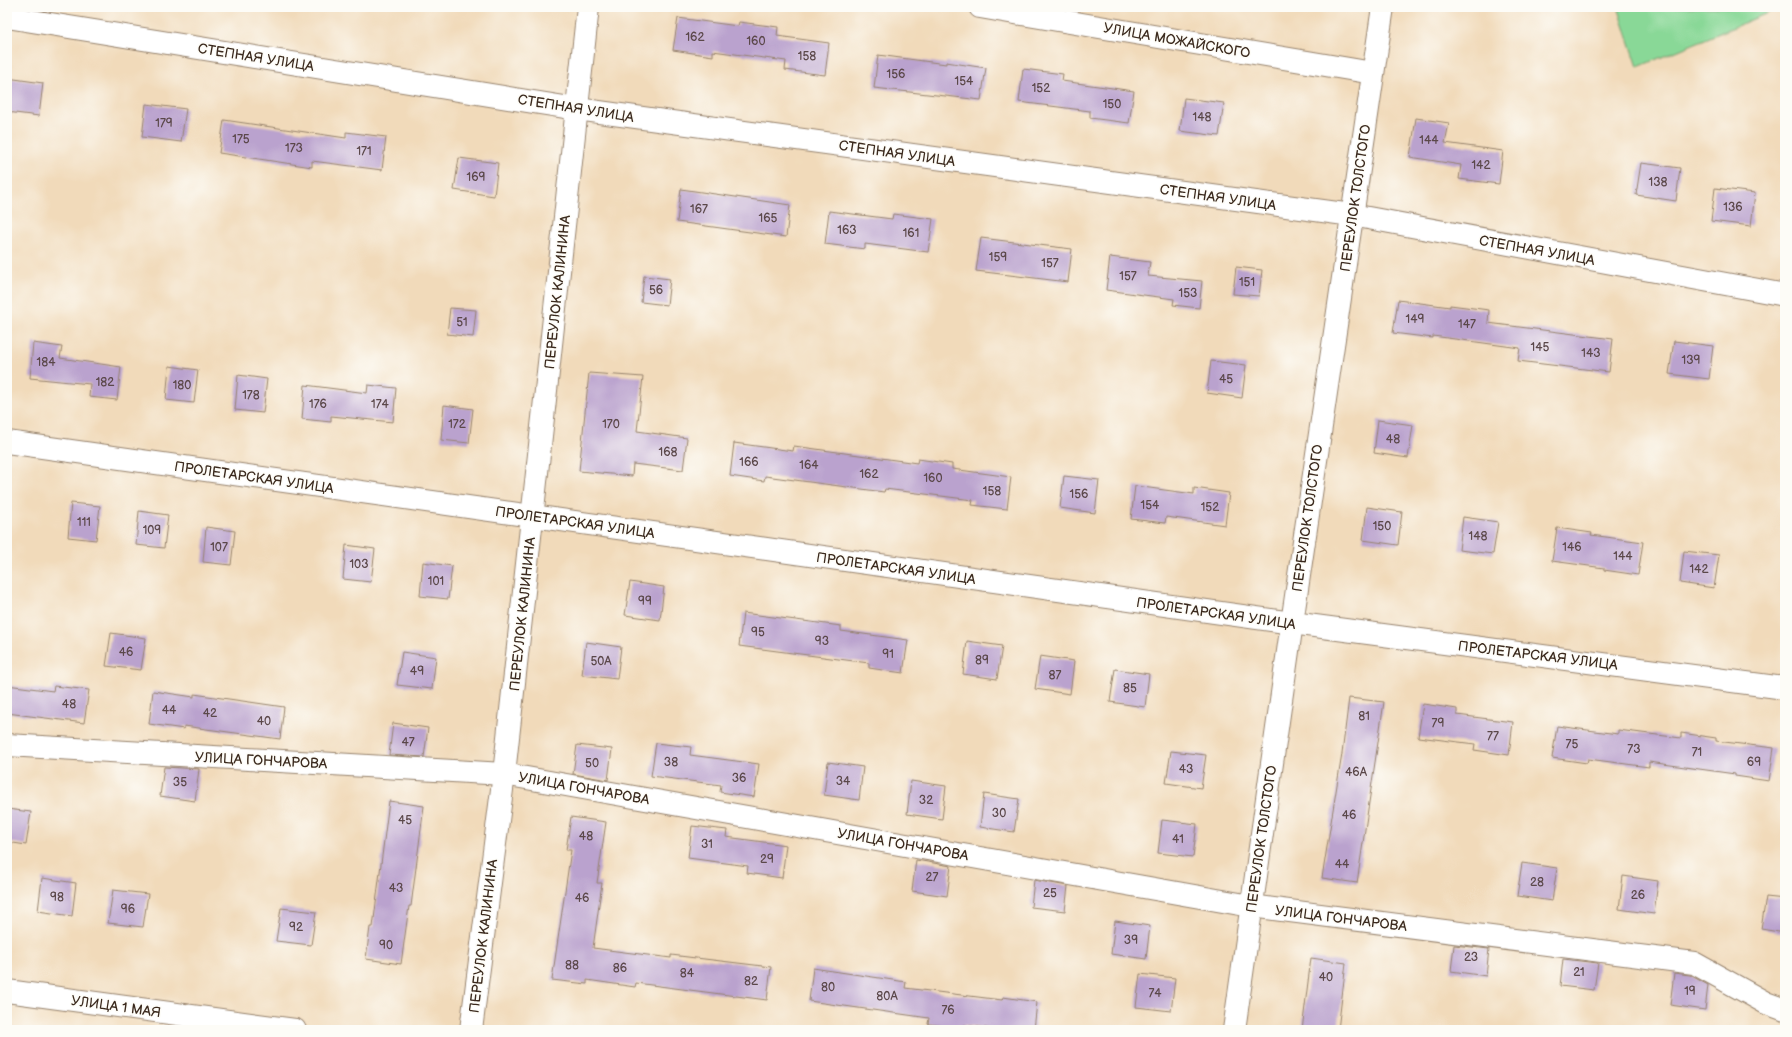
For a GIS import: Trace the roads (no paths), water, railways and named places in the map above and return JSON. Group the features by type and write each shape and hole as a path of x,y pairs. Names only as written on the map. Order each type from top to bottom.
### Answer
{"street":[{"name":"ПЕРЕУЛОК КАЛИНИНА","path":"471,1030 504,774 588,7"},
{"name":"УЛИЦА МОЖАЙСКОГО","path":"980,7 1373,74"},
{"name":"ПЕРЕУЛОК ТОЛСТОГО","path":"1234,1030 1292,623 1383,7"},
{"name":"СТЕПНАЯ УЛИЦА","path":"7,17 577,109 1352,216 1785,295"},
{"name":"ПРОЛЕТАРСКАЯ УЛИЦА","path":"7,442 1292,623 1785,688"},
{"name":"УЛИЦА ГОНЧАРОВА","path":"7,745 504,774 1251,906 1694,963 1766,1003 1785,1010"},
{"name":"УЛИЦА 1 МАЯ","path":"7,991 296,1030"}]}
